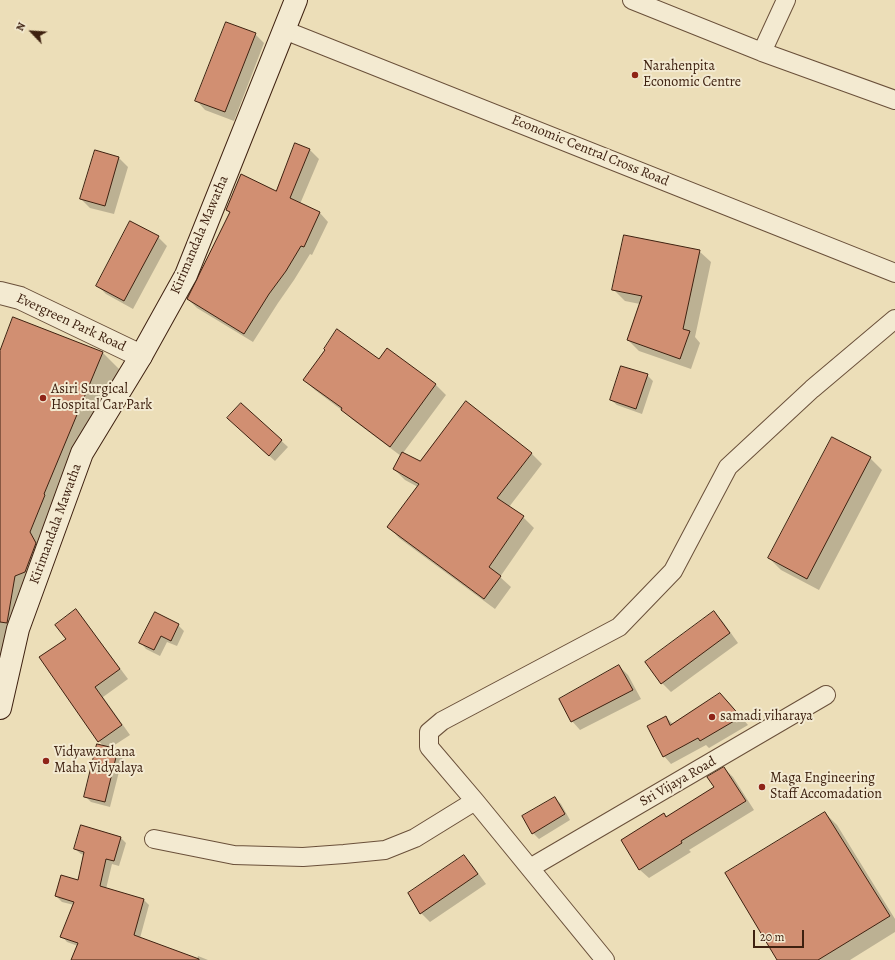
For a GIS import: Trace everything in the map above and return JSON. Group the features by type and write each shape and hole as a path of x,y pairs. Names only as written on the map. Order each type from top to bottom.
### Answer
{"main road":[{"name":"Kirimandala Mawatha","path":"0,708 18,629 82,453 141,356 186,275 296,0"},
{"name":"Evergreen Park Road","path":"0,293 20,298 141,356"}],"street":[{"path":"632,0 762,52 895,100"},
{"path":"762,52 786,0"},
{"name":"Economic Central Cross Road","path":"284,30 895,273"},
{"path":"605,960 429,747 430,732 442,721 619,627 673,572 728,467 812,388 895,319"},
{"name":"Sri Vijaya Road","path":"530,868 826,695"},
{"path":"154,839 234,855 302,857 385,850 415,838 475,801"}],"building":[{"path":"226,22 256,33 225,112 195,101"},
{"path":"295,143 310,149 290,198 320,212 304,247 301,246 244,334 187,299 230,212 226,210 241,174 276,191"},
{"path":"95,150 119,157 105,206 80,199"},
{"path":"130,221 159,236 124,301 96,286"},
{"path":"624,235 700,250 683,329 690,331 680,359 627,340 642,296 612,290"},
{"path":"13,317 103,352 44,494 45,495 30,532 36,543 25,572 15,576 7,623 0,622 0,351"},
{"path":"337,329 379,359 387,348 436,384 390,447 341,410 342,408 303,380 325,350 324,349"},
{"path":"621,366 648,374 636,409 610,400"},
{"path":"466,401 532,453 497,498 524,516 489,567 501,576 484,599 387,527 419,484 393,469 402,452 420,461"},
{"path":"241,403 282,440 269,456 227,418"},
{"path":"832,437 871,457 807,579 768,558"},
{"path":"76,609 120,669 95,687 122,725 98,742 39,657 66,639 55,625"},
{"path":"714,611 730,633 661,684 645,662"},
{"path":"155,612 179,624 171,641 161,636 154,650 139,643"},
{"path":"619,665 633,690 571,722 559,699"},
{"path":"720,693 741,717 700,741 698,738 663,757 647,726 666,716 670,725"},
{"path":"97,744 118,749 105,802 84,797"},
{"path":"724,767 746,801 681,841 682,843 639,870 621,840 664,813 666,817 714,787 707,777"},
{"path":"555,797 565,814 532,834 522,816"},
{"path":"825,812 890,916 818,960 777,960 725,873"},
{"path":"81,825 121,837 114,861 106,859 100,886 144,899 134,935 199,960 71,960 78,943 60,937 74,902 55,896 61,875 78,880 84,852 74,849"},
{"path":"464,855 478,874 420,914 408,893"}],"place":[{"name":"Narahenpita Economic Centre","path":"635,75"},
{"name":"Asiri Surgical Hospital Car Park","path":"43,398"},
{"name":"samadi viharaya","path":"712,717"},
{"name":"Vidyawardana Maha Vidyalaya","path":"46,761"},
{"name":"Maga Engineering Staff Accomadation","path":"762,787"}]}
